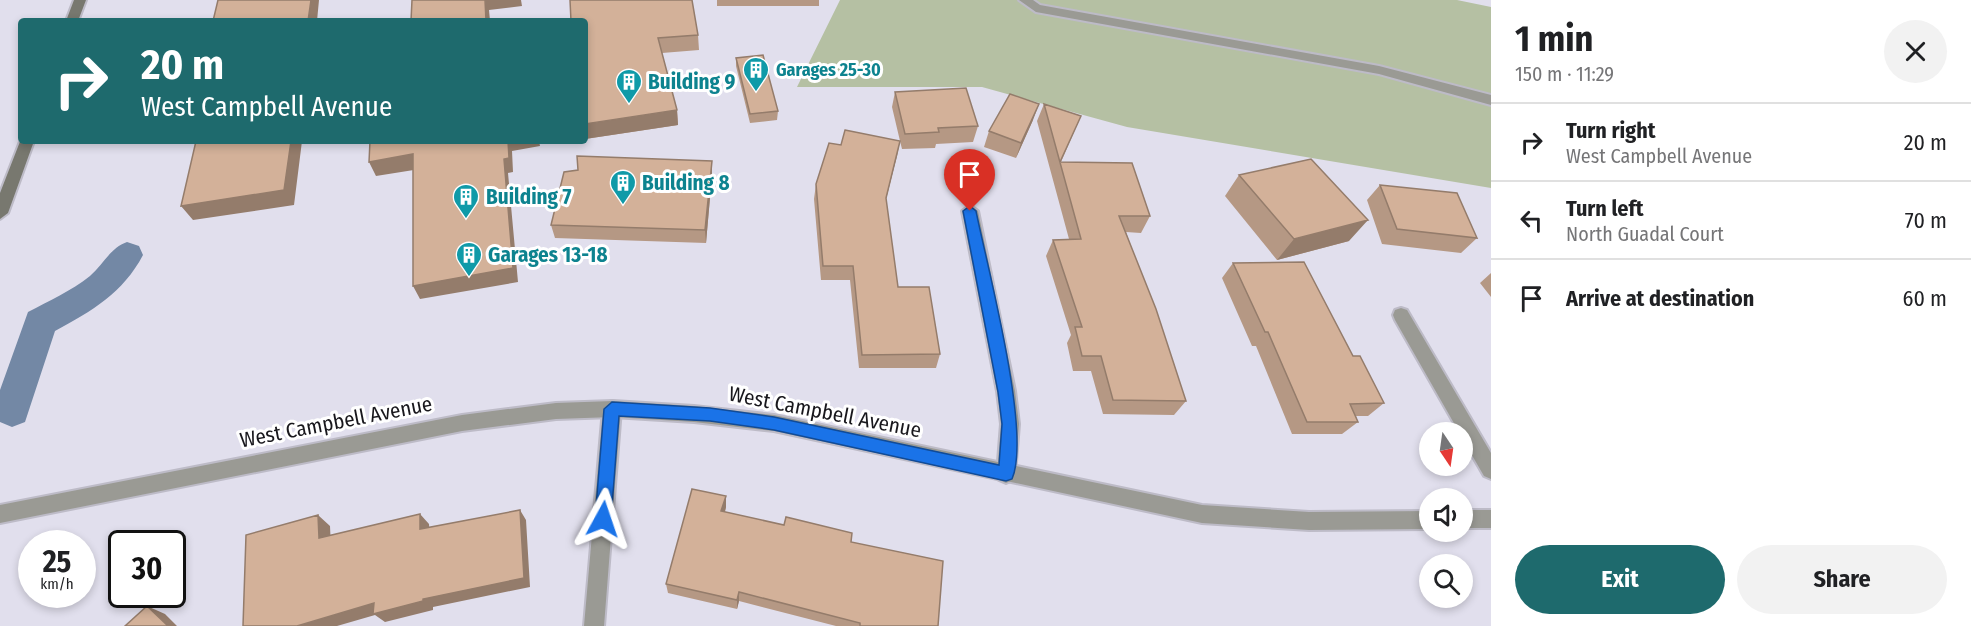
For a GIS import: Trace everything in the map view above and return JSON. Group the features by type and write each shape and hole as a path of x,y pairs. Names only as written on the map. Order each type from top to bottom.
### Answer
{"main road":[{"path":"73,18 80,0"},
{"path":"0,213 26,144"}],"street":[{"path":"1025,0 1036,8 1379,70 1491,100"},
{"path":"970,211 1006,392 1010,424 1006,474"},
{"path":"1401,315 1491,470"},
{"path":"594,626 612,409"},
{"name":"West Campbell Avenue","path":"0,514 226,467 462,423 537,412 612,409 710,415 774,423 1202,514 1309,521 1419,520"},
{"path":"1473,519 1491,519"}],"green space":[{"path":"840,0 1457,0 1491,7 1491,188 1127,127 982,87 797,87"}],"building":[{"path":"218,0 311,0 308,18 214,18"},
{"path":"412,0 485,0 486,18 411,18"},
{"path":"570,0 692,0 698,35 658,38 677,110 588,124 588,18 571,18"},
{"name":"Garages 25-30","path":"763,55 778,111 750,114 736,58"},
{"path":"966,88 978,126 938,128 939,132 905,134 895,92"},
{"path":"1010,94 1039,104 1021,143 989,131"},
{"path":"1044,104 1081,116 1060,162 1132,163 1150,216 1119,216 1156,309 1186,401 1113,400 1101,356 1082,356 1075,327 1082,327 1053,240 1081,239"},
{"path":"845,130 900,141 886,198 898,287 929,287 940,354 862,355 853,266 823,266 816,184 829,143 841,145"},
{"path":"195,144 291,144 284,190 181,206"},
{"path":"370,144 508,144 509,158 504,159 513,268 413,286 413,154 369,162"},
{"name":"Building 8","path":"577,156 712,161 705,230 551,225 564,172 578,170"},
{"path":"1311,159 1368,220 1294,239 1239,175"},
{"path":"1380,185 1457,193 1477,238 1397,229"},
{"path":"1304,262 1353,356 1360,356 1384,403 1350,404 1358,422 1307,422 1268,332 1265,332 1233,263"},
{"path":"692,489 726,496 721,511 784,525 786,517 852,533 851,542 943,561 938,626 860,626 860,623 739,592 737,600 666,584"},
{"path":"520,510 524,578 423,599 423,601 373,614 374,603 297,626 243,626 246,535 318,515 319,538 420,514 420,529"},
{"path":"145,608 149,608 168,626 125,626"}],"waterway":[{"path":"12,410 40,322 101,287 120,267 127,255"}],"place":[{"name":"Garages 25-30","path":"756,93"},
{"name":"Building 9","path":"629,105"},
{"name":"Building 8","path":"623,206"},
{"name":"Building 7","path":"466,220"},
{"name":"Garages 13-18","path":"469,278"}],"route":[{"path":"603,519 612,409 710,415 774,423 1006,474 1010,424 1006,392 970,211"}]}
